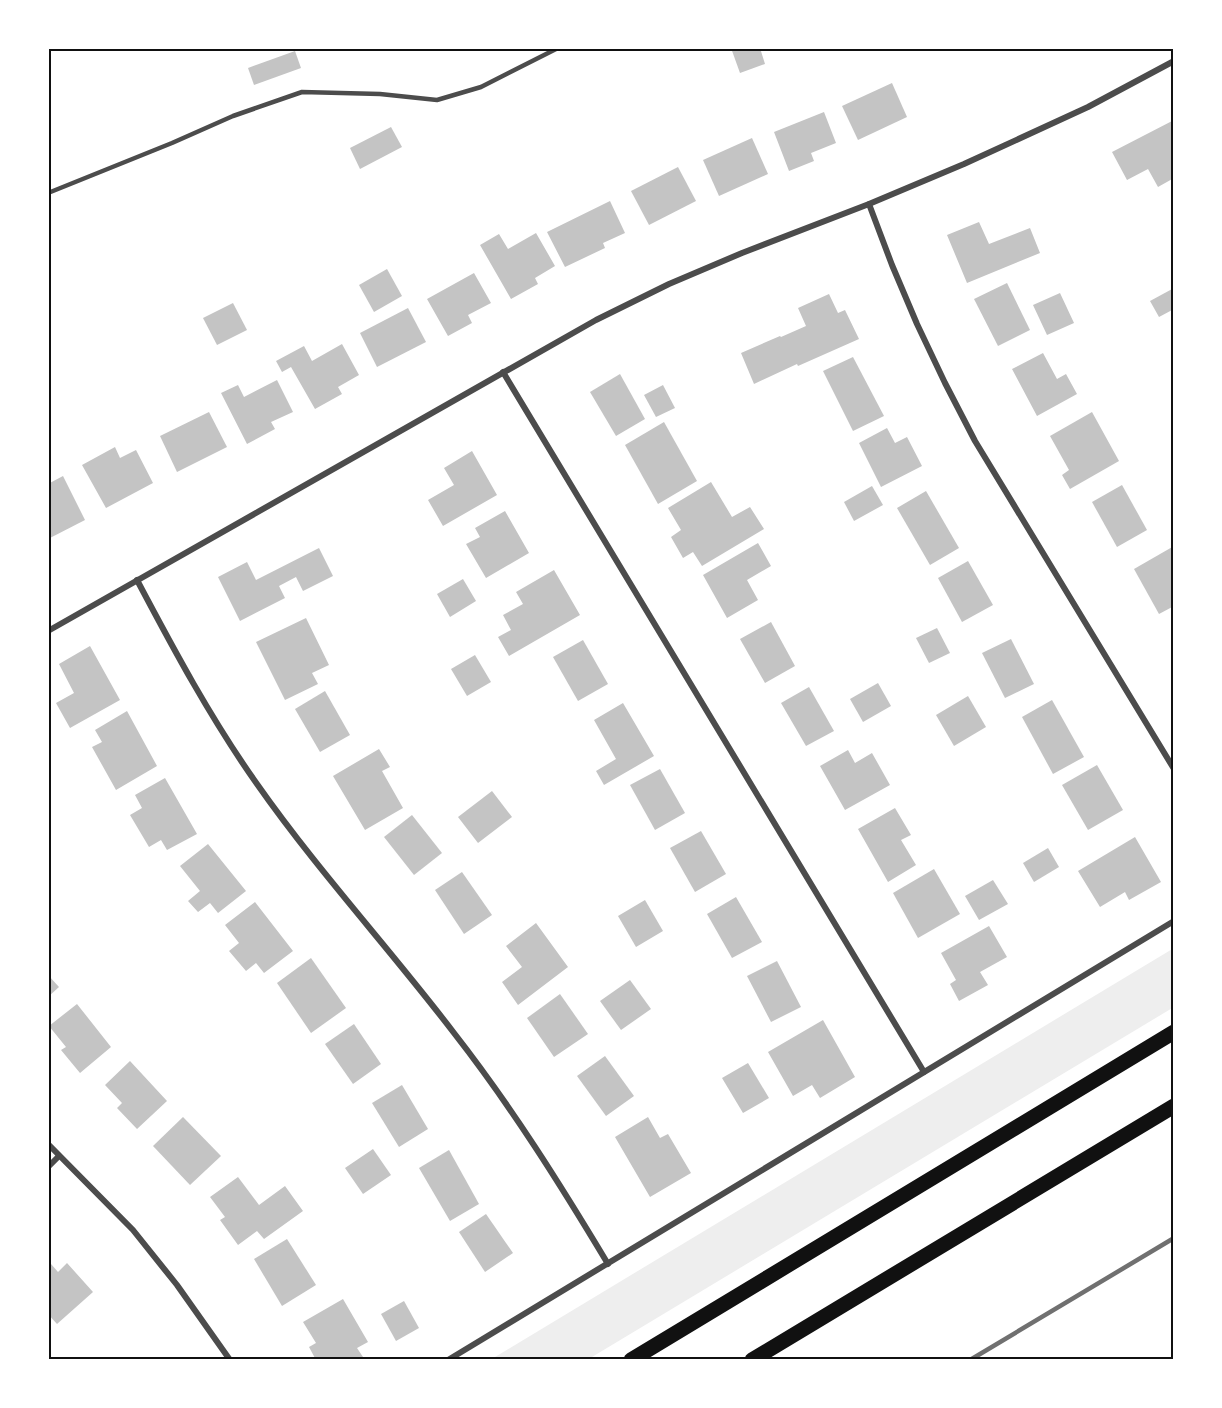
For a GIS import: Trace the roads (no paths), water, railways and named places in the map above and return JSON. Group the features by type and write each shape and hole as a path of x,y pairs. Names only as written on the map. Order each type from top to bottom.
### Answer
{"main road":[{"path":"631,1360 1174,1032"},
{"path":"752,1360 1174,1106"}],"street":[{"path":"48,631 596,320 669,284 742,253 964,164 1095,103 1174,61"},
{"path":"869,204 917,324 975,441 1174,769"},
{"path":"503,372 924,1072"},
{"path":"137,580 189,677 256,783 322,870 455,1033 488,1078 560,1184 608,1264"},
{"path":"448,1360 1174,921"},
{"path":"48,1144 133,1230 177,1285 230,1360"},
{"path":"48,1167 59,1156"}],"lane":[{"path":"48,193 233,116 302,92 380,94 437,100 481,87 558,48"}],"railway":[{"path":"970,1360 1174,1238"}]}
